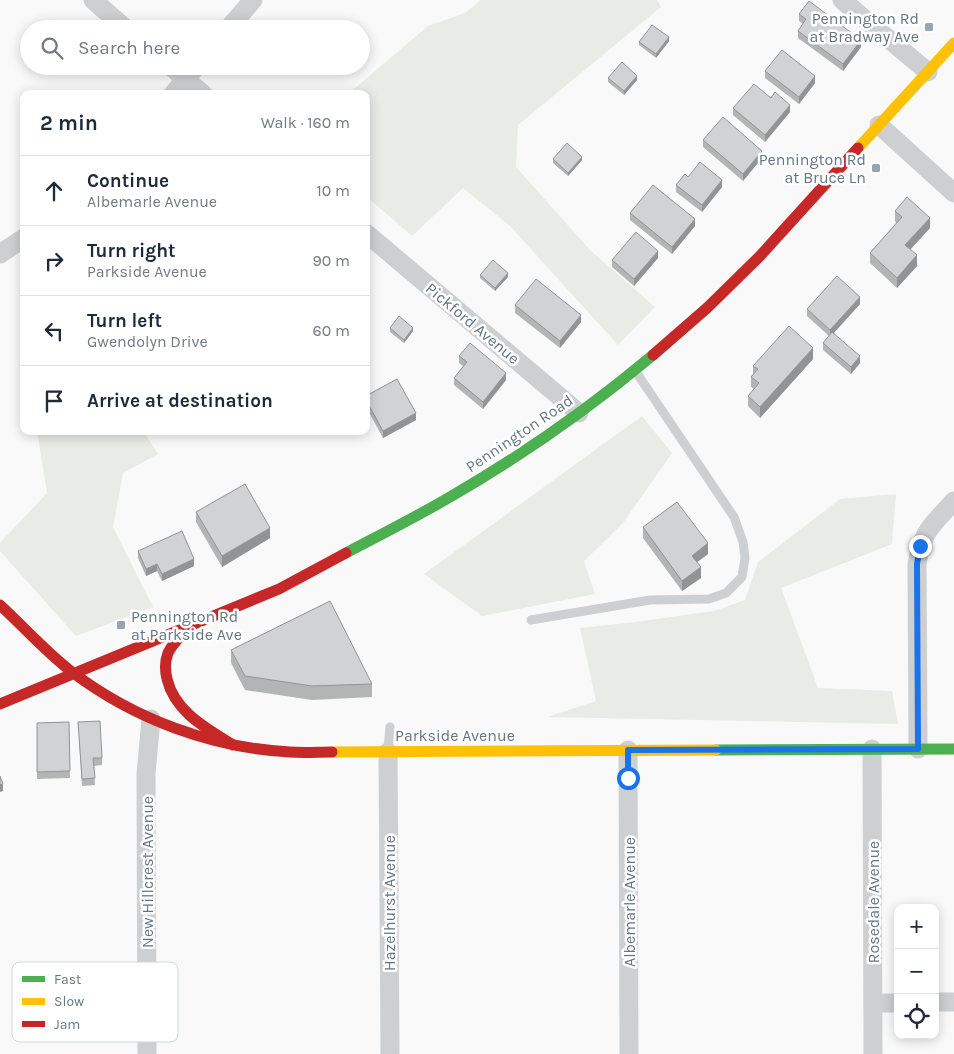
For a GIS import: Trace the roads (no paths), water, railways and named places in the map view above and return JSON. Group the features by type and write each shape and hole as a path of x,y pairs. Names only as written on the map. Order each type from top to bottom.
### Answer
{"main road":[{"name":"Pennington Road","path":"0,704 279,589 448,498 512,459 579,413 635,370 707,308 760,256 954,42"},
{"name":"Parkside Avenue","path":"0,604 73,673 110,698 151,719 195,736 233,745 290,752 954,749"},
{"path":"192,624 170,649 166,662 168,689 179,706 192,718 233,745"}],"street":[{"path":"93,0 116,20"},
{"path":"236,20 253,0"},
{"path":"842,0 928,72"},
{"path":"176,90 189,75"},
{"path":"192,75 201,90"},
{"path":"879,126 954,193"},
{"name":"Pickford Avenue","path":"370,235 579,413"},
{"path":"0,254 20,241"},
{"path":"918,749 918,555 928,530 954,501"},
{"name":"New Hillcrest Avenue","path":"147,962 146,774 151,719"},
{"name":"Rosedale Avenue","path":"872,749 873,1054"},
{"name":"Albemarle Avenue","path":"628,750 630,1054"},
{"name":"Hazelhurst Avenue","path":"388,752 390,1054"},
{"path":"873,1003 894,1002"},
{"path":"939,1002 954,1002"}],"lane":[{"path":"531,620 650,600 709,599 726,593 742,577 745,558 743,542 734,518 635,370"},
{"path":"388,752 390,727"}],"place":[{"name":"Pennington Rd at Bradway Ave","path":"929,27"},
{"name":"Pennington Rd at Bruce Ln","path":"876,168"},
{"name":"Pennington Rd at Parkside Ave","path":"121,625"}]}
